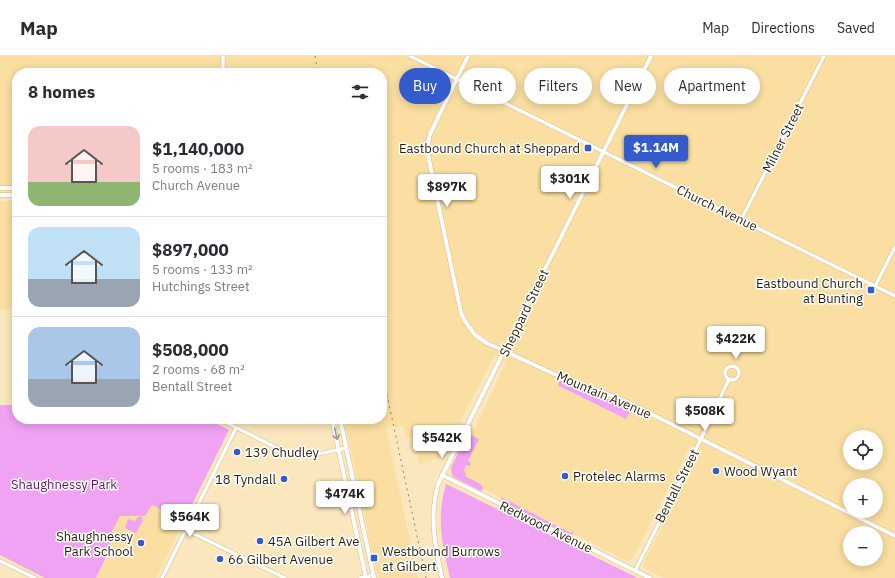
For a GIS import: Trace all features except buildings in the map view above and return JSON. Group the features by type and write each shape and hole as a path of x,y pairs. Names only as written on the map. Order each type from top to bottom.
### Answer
{"street":[{"path":"223,56 223,68"},
{"name":"Church Avenue","path":"410,56 895,296"},
{"name":"Mountain Avenue","path":"468,56 430,134 428,144 430,167 461,313 467,326 475,335 505,352 554,374 623,400 895,536"},
{"name":"Sheppard Street","path":"442,578 435,544 433,516 435,494 442,475 505,352 651,56"},
{"name":"Milner Street","path":"741,220 824,56"},
{"path":"0,188 12,188"},
{"path":"0,195 12,195"},
{"path":"875,286 895,247"},
{"name":"Bentall Street","path":"635,571 701,439 729,379"},
{"path":"228,424 285,452 313,455 346,448"},
{"path":"333,424 366,577"},
{"path":"341,424 374,577 360,578"},
{"path":"162,578 236,428"},
{"name":"Redwood Avenue","path":"442,475 650,578"},
{"path":"186,530 285,578"},
{"path":"0,561 35,578"}],"shaded area":[{"path":"0,56 895,56 895,578 664,578 644,568 643,564 701,451 691,445 632,559 626,560 477,485 454,471 506,362 495,356 469,403 444,456 419,464 415,437 406,439 404,426 386,428 418,578 378,578 345,424 387,424 387,68 12,68 12,186 0,186"},
{"path":"0,201 12,201 12,305 11,309 0,309"},
{"name":"Shaughnessy Park School","path":"151,505 184,520 156,578 96,578 111,547 108,539 120,516 145,516"}],"green space":[{"path":"561,380 629,408 630,412 626,419 559,386 558,384"},
{"name":"Shaughnessy Park","path":"0,405 12,405 12,424 217,424 229,430 184,520 152,505 145,516 120,516 108,539 111,547 96,578 45,578 0,555"},
{"path":"467,436 473,436 479,439 468,461 471,463 470,466 466,465 464,471 466,473 465,476 482,485 483,489 481,491 452,475 451,467"},
{"path":"446,484 638,578 450,578 441,531 441,509"},
{"path":"501,497 571,533 573,531 573,534 570,535 502,502"},
{"path":"138,517 142,517 143,520 137,532 135,533 125,528 128,519 135,521"}],"railway":[{"path":"315,56 317,68"},
{"path":"387,395 426,578"}],"place":[{"name":"Eastbound Church at Sheppard","path":"588,148"},
{"name":"Eastbound Church at Bunting","path":"871,290"},
{"name":"139 Chudley","path":"237,452"},
{"name":"Wood Wyant","path":"716,471"},
{"name":"Protelec Alarms","path":"565,476"},
{"name":"18 Tyndall","path":"284,479"},
{"name":"45A Gilbert Ave","path":"260,541"},
{"name":"Shaughnessy Park School","path":"141,543"},
{"name":"Westbound Burrows at Gilbert","path":"374,558"},
{"name":"66 Gilbert Avenue","path":"220,559"}]}
